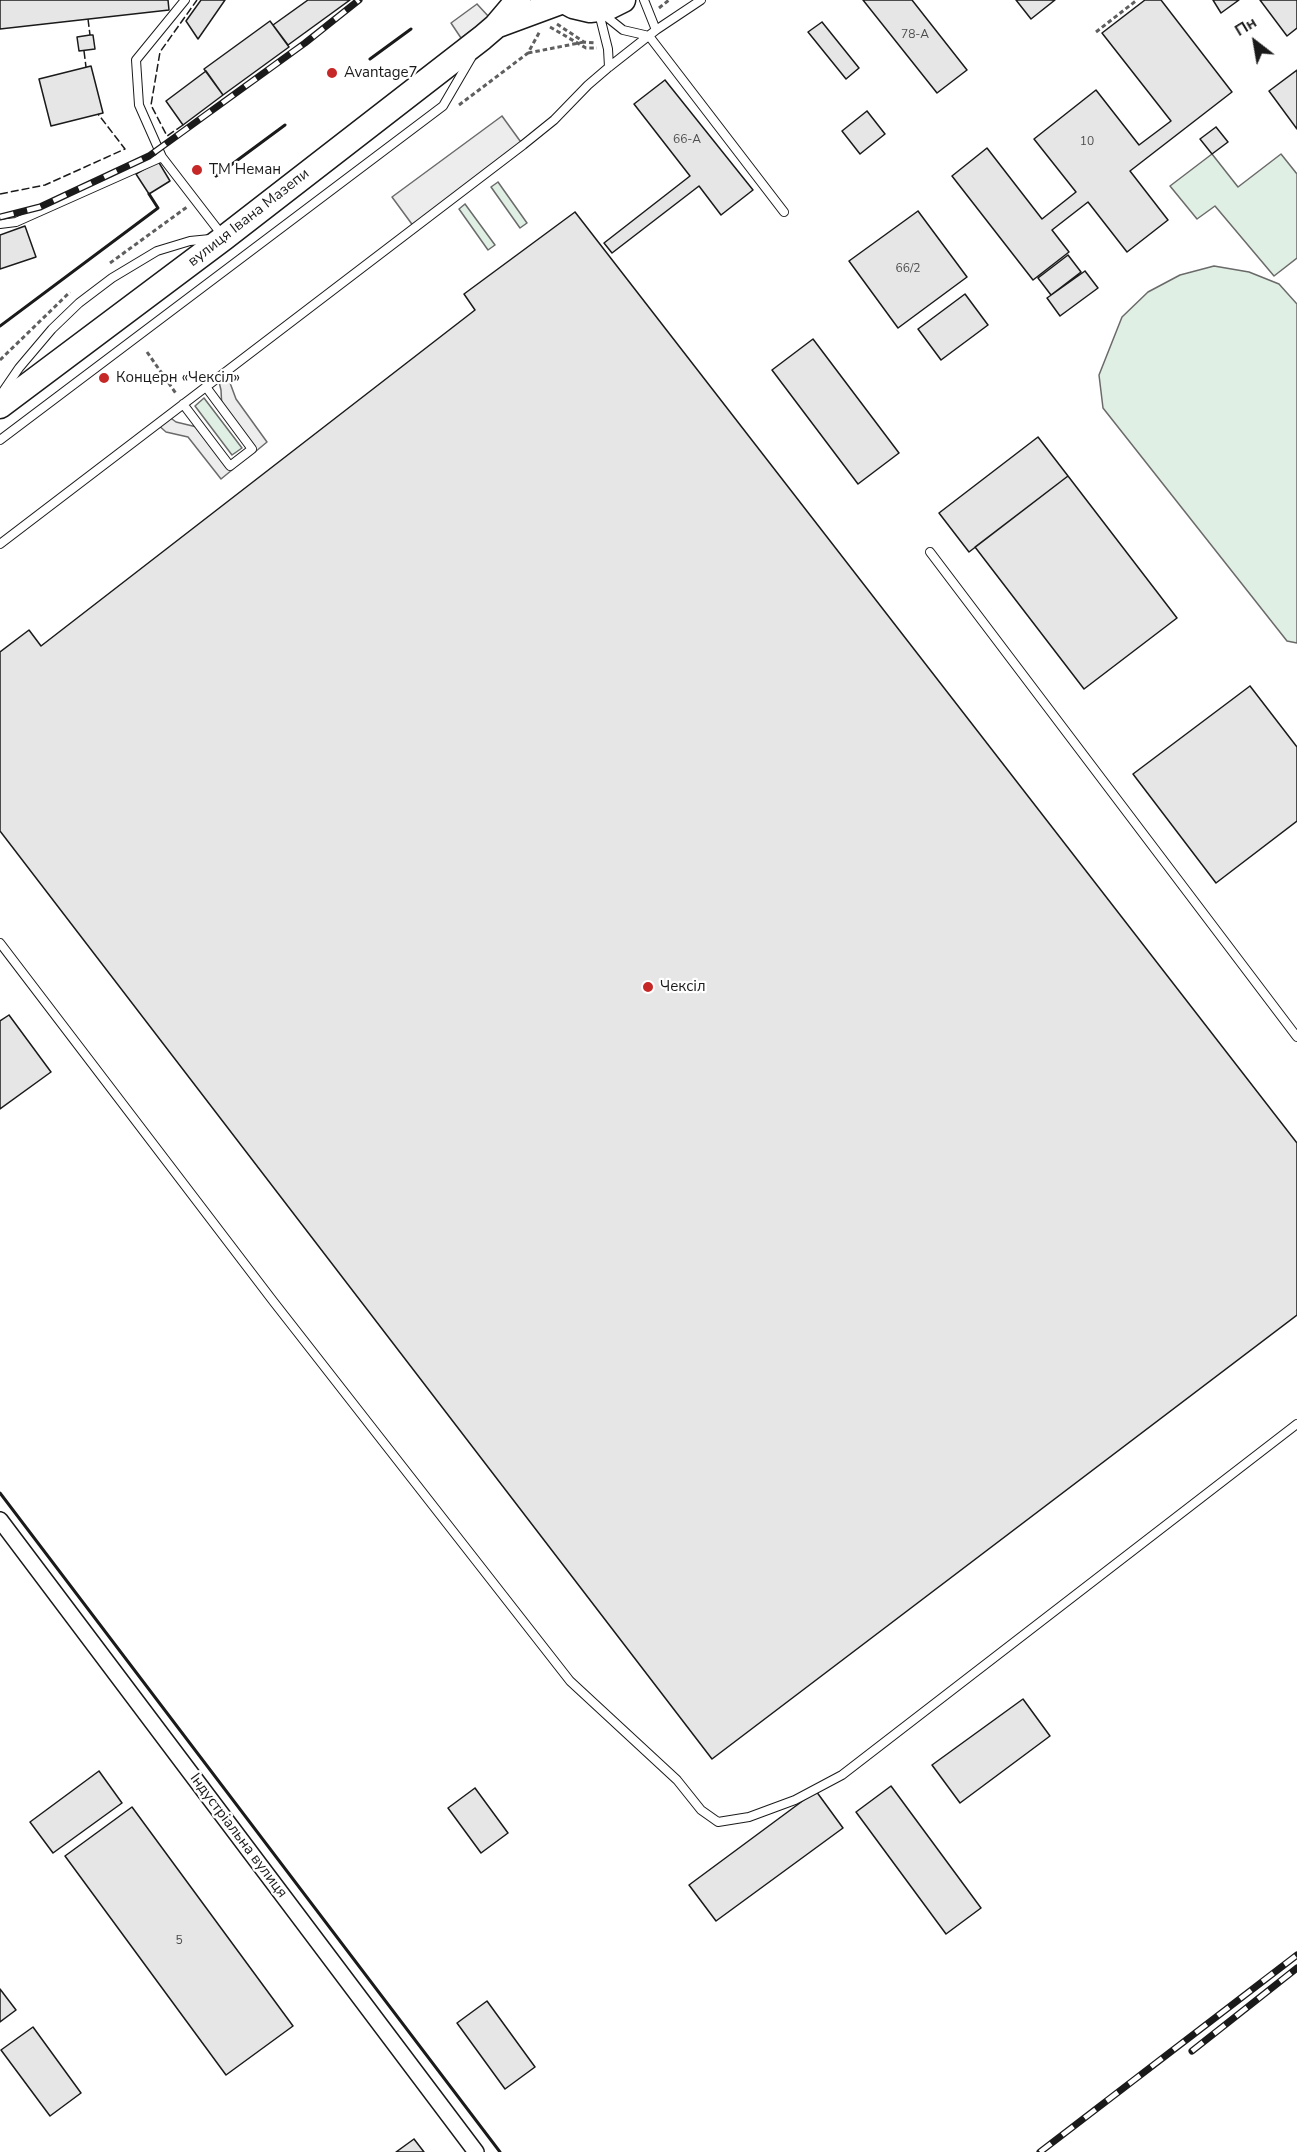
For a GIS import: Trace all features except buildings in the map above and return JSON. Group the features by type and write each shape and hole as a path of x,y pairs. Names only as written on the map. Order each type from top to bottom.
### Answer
{"main road":[{"name":"вулиця Івана Мазепи","path":"0,406 224,238 489,32 518,0"},
{"path":"561,8 599,10 622,0"},
{"name":"вулиця Івана Мазепи","path":"489,32 561,8"}],"street":[{"name":"Індустріальна вулиця","path":"0,1520 476,2152"}],"lane":[{"path":"185,0 136,60 139,105 162,158 224,238"},
{"path":"644,0 656,30"},
{"path":"0,544 524,145 554,120 609,67 656,30 701,0"},
{"path":"599,10 623,30 649,36 784,212"},
{"path":"599,10 608,49 609,67"},
{"path":"0,440 443,106 489,32"},
{"path":"0,224 16,222 162,158"},
{"path":"0,397 19,368 52,329 79,303 112,278 157,251 190,241 224,238"},
{"path":"183,404 230,466 252,449 206,387"},
{"path":"930,552 1297,1037"},
{"path":"0,943 273,1301 570,1681 677,1779 701,1810 718,1822 749,1816 795,1800 842,1775 1297,1424"}],"path":[{"path":"1096,32 1137,0"},
{"path":"561,8 584,42"},
{"path":"452,110 528,52 544,23"},
{"path":"528,52 584,42 593,44"},
{"path":"109,264 196,201"},
{"path":"0,360 8,355 63,298"},
{"path":"147,352 183,404"}],"green space":[{"path":"1212,154 1238,187 1281,154 1297,174 1297,258 1274,276 1215,206 1197,219 1170,186"},
{"path":"498,182 527,223 520,228 491,187"},
{"path":"465,204 495,245 488,250 459,209"},
{"path":"1214,266 1249,272 1279,284 1297,304 1297,643 1287,641 1103,408 1099,375 1122,317 1148,292 1180,275"},
{"path":"204,398 242,448 232,455 195,406"}],"shaded area":[{"path":"477,4 489,17 461,38 451,23"},
{"path":"502,116 523,145 414,227 392,197"},
{"path":"226,372 236,399 267,442 255,452 222,409 218,378"},
{"path":"168,416 176,422 201,428 232,470 221,479 188,437 166,432 157,424"}],"railway":[{"path":"0,217 40,207 149,156 305,43 359,0"},
{"path":"1040,2152 1297,1955"},
{"path":"1192,2051 1297,1968"}],"fence":[{"path":"183,125 167,136 151,105 160,52 197,0"},
{"path":"88,19 90,35"},
{"path":"84,51 86,67"},
{"path":"0,194 45,185 125,149 98,114"}],"wall":[{"path":"370,59 411,29"},
{"path":"216,176 285,125"},
{"path":"0,326 158,208 149,194"},
{"path":"0,1493 500,2152"}],"place":[{"name":"Avantage7","path":"332,73"},
{"name":"ТМ Неман","path":"197,170"},
{"name":"Концерн «Чексіл»","path":"104,378"},
{"name":"Чексіл","path":"648,987"}]}
